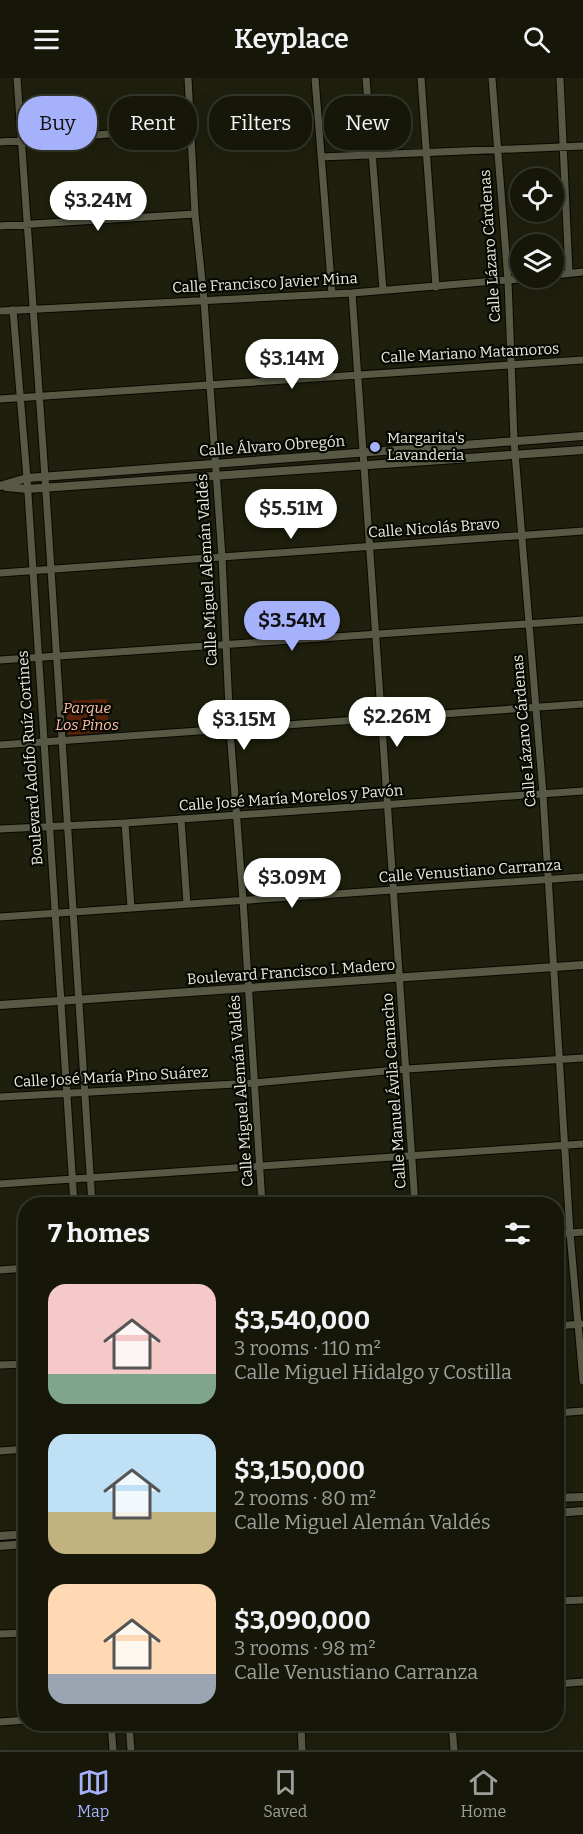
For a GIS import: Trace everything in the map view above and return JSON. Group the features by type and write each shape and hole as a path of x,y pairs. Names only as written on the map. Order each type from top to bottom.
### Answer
{"street":[{"path":"17,78 18,96"},
{"name":"Calle Miguel Alemán Valdés","path":"188,78 189,96"},
{"path":"315,78 332,294"},
{"path":"366,78 382,290"},
{"path":"421,78 436,287"},
{"name":"Calle Lázaro Cárdenas","path":"492,78 508,280 514,441 543,794 564,1145 570,1233 581,1324 583,1382"},
{"path":"560,78 568,273"},
{"path":"0,142 18,140"},
{"path":"321,158 583,146"},
{"path":"22,150 46,487 91,1197"},
{"name":"Calle Miguel Alemán Valdés","path":"192,150 222,557 230,730 261,1197"},
{"path":"0,226 195,214"},
{"path":"564,273 583,272"},
{"name":"Calle Francisco Javier Mina","path":"0,311 352,293 508,280"},
{"name":"Calle Manuel Ávila Camacho","path":"352,293 375,634 396,890 415,1197"},
{"name":"Boulevard Adolfo Ruíz Cortines","path":"13,310 27,478 73,1197"},
{"name":"Calle Mariano Matamoros","path":"0,399 358,373 583,360"},
{"name":"Calle Álvaro Obregón","path":"0,486 27,478 583,436"},
{"name":"Calle Álvaro Obregón","path":"0,486 27,489 583,450"},
{"name":"Calle Nicolás Bravo","path":"0,573 583,531"},
{"path":"0,660 583,620"},
{"path":"0,745 583,704"},
{"name":"Calle José María Morelos y Pavón","path":"0,829 236,816 583,791"},
{"path":"181,819 187,904"},
{"path":"125,823 131,908"},
{"name":"Calle Venustiano Carranza","path":"0,916 583,877"},
{"name":"Boulevard Francisco I. Madero","path":"0,1005 583,965"},
{"name":"Calle José María Pino Suárez","path":"0,1096 254,1083 407,1069 583,1058"},
{"path":"0,1184 583,1144"},
{"path":"564,1233 583,1232"},
{"path":"0,1269 18,1268"},
{"path":"564,1325 581,1324"},
{"path":"0,1365 18,1364"},
{"path":"564,1412 583,1411"},
{"path":"0,1451 18,1450"},
{"path":"564,1498 583,1497"},
{"path":"564,1512 583,1511"},
{"path":"0,1536 18,1535"},
{"path":"0,1546 18,1545"},
{"path":"564,1601 583,1600"},
{"path":"0,1634 18,1633"},
{"path":"564,1683 583,1682"},
{"path":"0,1722 18,1721"},
{"path":"112,1731 113,1750"},
{"path":"130,1731 131,1750"},
{"path":"301,1731 302,1750"},
{"path":"453,1731 454,1750"}],"green space":[{"name":"Parque Los Pinos","path":"107,699 109,732 68,735 66,701"}],"place":[{"name":"Margarita's Lavanderia","path":"375,447"}]}
